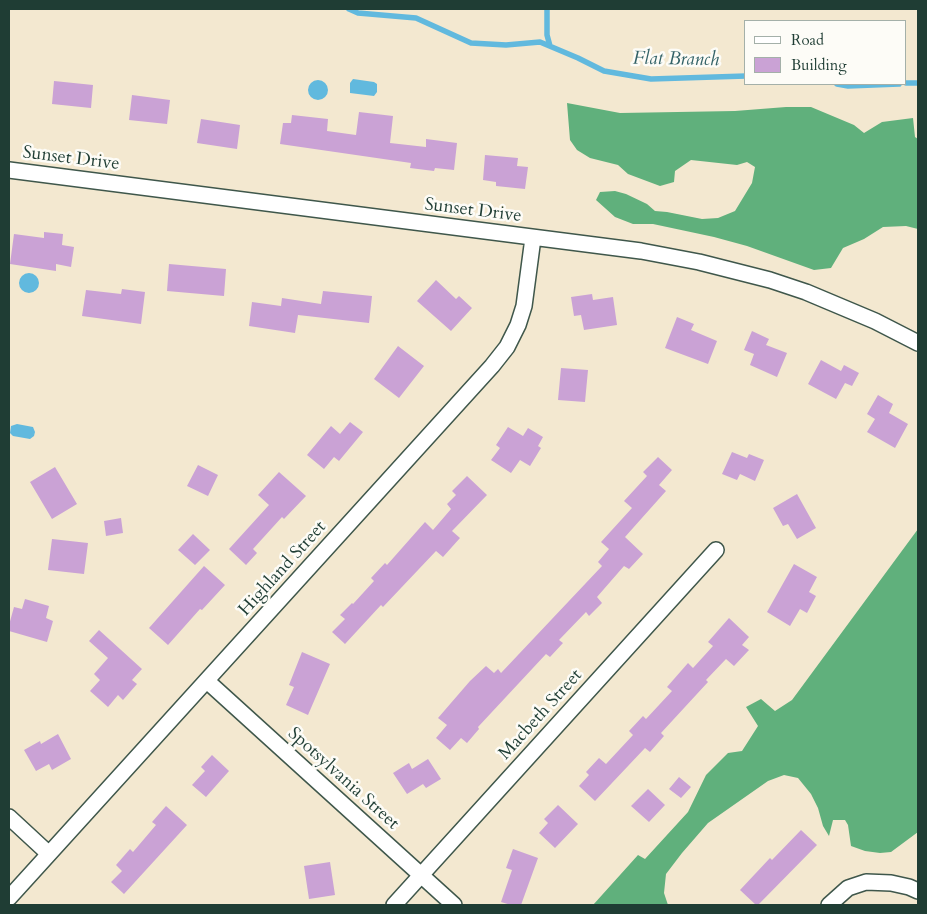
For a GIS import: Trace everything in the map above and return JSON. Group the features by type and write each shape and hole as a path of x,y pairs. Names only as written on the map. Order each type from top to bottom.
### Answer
{"street":[{"name":"Sunset Drive","path":"9,170 533,238 641,250 770,280 806,292 876,321 918,343"},
{"name":"Highland Street","path":"9,898 486,374 507,347 518,325 524,306 533,238"},
{"name":"Macbeth Street","path":"394,905 716,550"},
{"name":"Spotsylvania Street","path":"207,680 454,905"},
{"path":"9,817 49,854"},
{"path":"829,905 848,888 866,882 892,883 918,891"}],"green space":[{"path":"567,103 620,113 735,111 811,107 854,125 864,133 882,122 913,118 915,137 918,139 918,229 906,226 883,227 864,239 843,248 831,268 814,270 747,246 714,237 653,224 633,224 615,217 596,200 600,192 615,191 626,194 647,204 655,211 702,219 718,218 735,211 752,183 755,167 747,162 737,165 691,160 675,171 674,182 660,186 628,174 618,165 590,158 577,150 570,140"},
{"path":"918,529 918,832 891,852 865,851 851,846 848,825 845,820 833,820 829,836 823,826 818,808 811,794 798,778 784,775 768,781 708,823 666,874 664,893 668,905 593,905 638,855 645,859 688,812 706,775 728,753 742,751 758,726 746,707 761,699 775,711 792,700"}],"water":[{"path":"353,79 374,82 377,84 377,92 374,96 350,93 350,83"},
{"path":"318,80 325,83 328,90 325,97 318,100 311,97 308,90 311,83"},
{"path":"25,273 33,273 39,279 39,287 33,293 25,293 19,287 19,279"},
{"path":"17,424 33,427 34,436 30,439 13,436 10,433 11,426"}],"building":[{"path":"54,81 93,85 91,108 52,104"},
{"path":"132,95 170,100 167,124 129,120"},
{"path":"359,112 393,116 390,143 426,147 426,139 457,143 454,170 435,168 434,171 410,168 411,163 280,144 283,123 291,123 292,115 328,119 327,131 356,135"},
{"path":"201,119 240,125 237,149 197,143"},
{"path":"485,155 518,158 517,166 528,167 525,189 496,186 496,182 483,180"},
{"path":"44,232 63,234 62,245 74,247 71,267 56,264 56,271 10,264 14,234 44,238"},
{"path":"169,264 226,269 224,296 167,291"},
{"path":"436,280 456,299 459,296 472,308 451,331 417,301"},
{"path":"122,289 145,292 141,324 82,316 86,290 121,294"},
{"path":"323,291 372,296 369,323 298,315 295,333 249,326 252,302 281,306 282,298 321,304"},
{"path":"592,294 593,300 613,297 617,325 584,330 581,315 574,316 571,297"},
{"path":"677,317 694,324 691,330 717,341 708,364 665,348"},
{"path":"752,331 769,339 766,345 787,353 777,377 750,365 754,354 744,350"},
{"path":"398,346 424,366 399,398 374,379"},
{"path":"821,360 841,371 844,365 859,373 852,386 845,383 836,399 808,384"},
{"path":"561,368 588,370 585,402 558,400"},
{"path":"878,395 893,404 889,413 908,424 895,448 867,432 875,419 867,414"},
{"path":"350,422 363,432 339,461 334,457 324,469 307,455 331,426 340,434"},
{"path":"508,427 523,436 528,428 543,437 538,446 541,448 530,466 520,460 511,473 491,460 500,448 496,445"},
{"path":"732,452 747,458 749,454 764,460 755,481 740,474 737,480 722,474"},
{"path":"658,457 672,470 659,485 666,491 625,537 643,554 629,569 624,566 597,597 602,603 589,616 586,612 559,640 563,643 550,657 546,654 478,727 479,729 467,743 461,738 450,750 436,738 447,725 438,718 470,681 486,666 494,673 498,669 501,673 602,566 598,562 609,549 601,542 632,508 624,501 647,476 643,472"},
{"path":"198,465 218,475 208,496 187,486"},
{"path":"55,467 77,504 52,519 30,482"},
{"path":"279,472 306,496 284,519 282,517 253,549 257,553 246,565 229,549 269,505 258,495"},
{"path":"467,476 487,495 452,531 460,538 443,557 436,551 383,607 381,605 345,644 332,632 345,619 340,615 353,604 374,581 371,578 385,563 387,565 425,522 433,530 451,509 447,504 456,495 452,491"},
{"path":"797,494 816,528 797,539 788,524 783,526 773,508"},
{"path":"121,518 123,533 106,536 104,521"},
{"path":"193,534 210,550 195,565 178,550"},
{"path":"52,539 88,543 84,574 48,570"},
{"path":"794,564 817,577 809,592 816,596 807,613 800,609 790,626 767,612"},
{"path":"204,566 225,585 202,610 200,609 168,645 149,628"},
{"path":"25,599 49,606 46,618 53,621 47,642 9,631 14,607 22,609"},
{"path":"729,618 749,637 742,645 749,650 734,666 726,659 706,680 708,682 661,733 664,736 650,752 645,748 595,801 579,786 589,775 586,772 599,758 606,764 633,735 629,731 643,716 646,719 672,691 667,687 688,663 693,668 713,646 708,642"},
{"path":"99,630 142,669 132,680 137,684 123,700 118,695 108,707 90,691 100,680 94,674 108,658 89,641"},
{"path":"302,652 330,664 308,715 286,705 294,687 289,685"},
{"path":"58,734 71,759 52,770 49,764 36,771 24,750 40,741 41,744"},
{"path":"212,755 229,771 206,797 192,785 205,771 201,767"},
{"path":"428,759 441,779 426,788 423,784 407,794 393,773 409,763 412,769"},
{"path":"679,777 691,787 681,798 669,789"},
{"path":"648,789 665,805 649,822 631,806"},
{"path":"558,805 578,824 555,848 539,833 548,823 544,819"},
{"path":"166,806 187,825 124,894 111,882 122,871 116,865 130,849 133,852 156,825 152,822"},
{"path":"801,830 817,845 756,905 740,890 770,858 772,860"},
{"path":"513,849 538,858 521,905 501,902 512,870 506,868"},
{"path":"330,862 335,895 309,899 304,866"}],"waterway":[{"name":"Flat Branch","path":"349,9 358,13 416,18 471,43 506,45 540,42 604,71 651,79 744,76"},
{"path":"547,9 547,35 550,46"},
{"name":"Flat Branch","path":"907,83 918,83"},
{"name":"Flat Branch","path":"842,85 874,85"}]}
